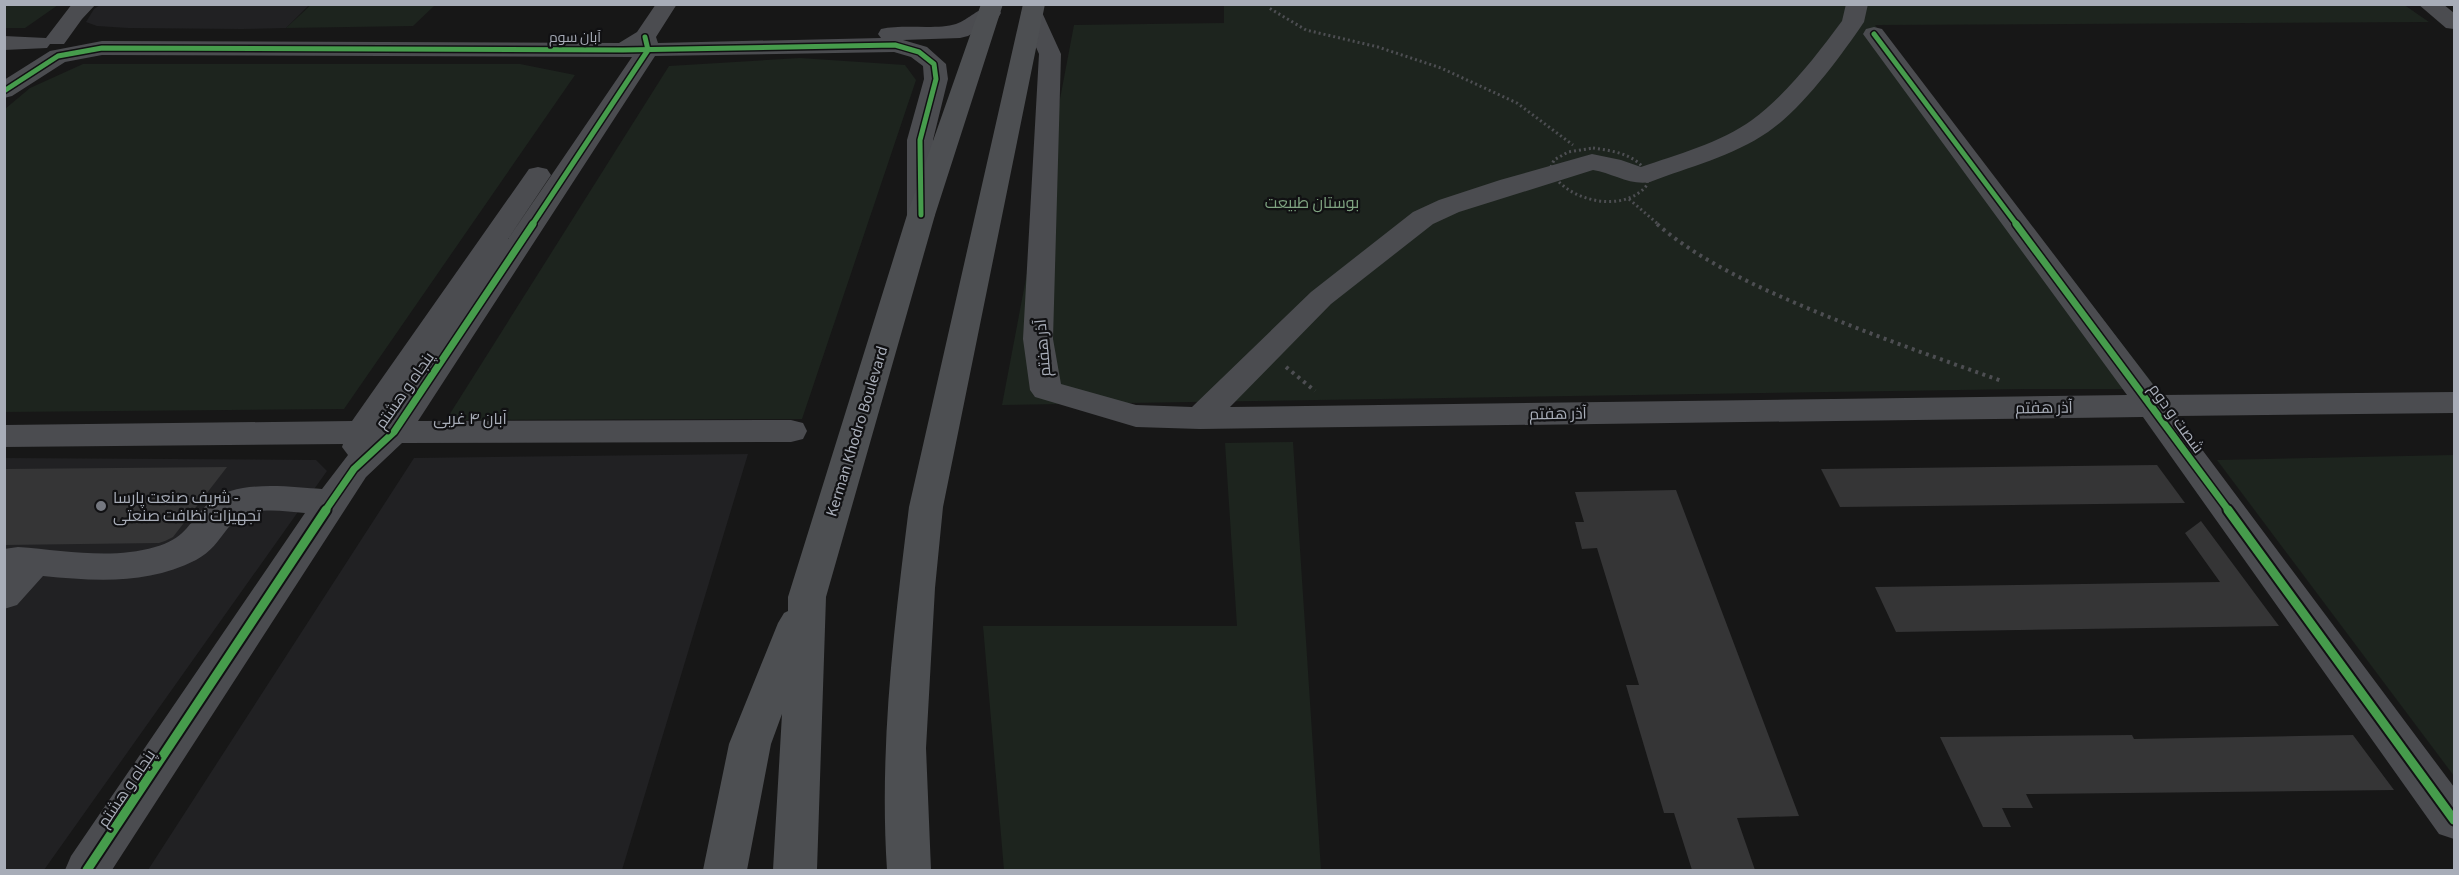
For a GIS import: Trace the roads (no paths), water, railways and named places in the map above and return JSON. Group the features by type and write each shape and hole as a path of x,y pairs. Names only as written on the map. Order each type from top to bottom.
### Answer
{"main road":[{"name":"Kerman Khodro Boulevard","path":"795,870 807,597 921,215 991,9"},
{"path":"909,870 905,748 917,588 926,507 1033,9"},
{"path":"725,870 750,744 807,597"}],"street":[{"path":"4,64 41,45 86,4"},
{"name":"پنجاه و هشتم","path":"87,870 331,502 667,4"},
{"path":"1200,418 1321,298 1423,218 1479,196 1592,162 1612,165 1641,176 1713,150 1759,127 1784,106 1834,47 1853,22 1857,4"},
{"path":"2427,4 2454,23"},
{"name":"آبان سوم","path":"639,46 960,31 975,24 991,9"},
{"name":"آذر هفتم","path":"1033,9 1050,54 1038,339 1047,390 1136,416 1200,418 2454,402"},
{"name":"شصت و دوم","path":"1874,34 2152,406 2454,820"},
{"path":"4,91 32,70 41,45"},
{"name":"آبان سوم","path":"41,45 102,48 895,45 919,52 934,64 936,79 920,140 921,215"},
{"name":"آبان ۴ غربی","path":"4,436 791,431"},
{"path":"4,595 19,562 121,567 153,562 197,541 220,512 234,503 249,500 331,502"}],"place":[{"name":"شریف صنعت پارسا - تجهیزات نظافت صنعتی","path":"101,506"}],"park label":[{"name":"بوستان طبیعت","path":"1312,202"}]}
